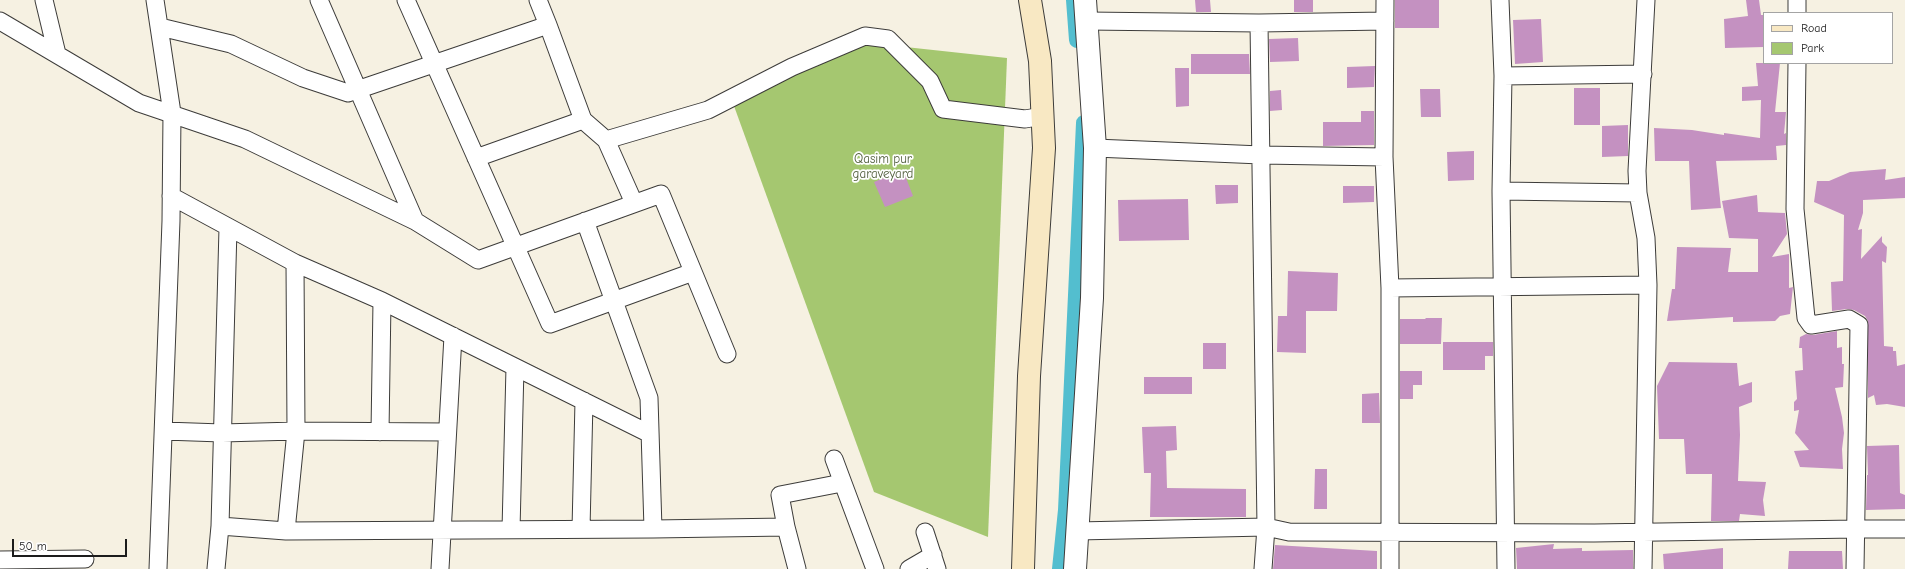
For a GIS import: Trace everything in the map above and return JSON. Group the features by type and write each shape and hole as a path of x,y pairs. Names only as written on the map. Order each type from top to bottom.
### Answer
{"main road":[{"path":"1023,569 1028,376 1044,148 1040,61 1030,0"}],"street":[{"path":"44,0 57,54"},
{"path":"155,0 172,113 164,432 158,569"},
{"path":"319,0 415,221"},
{"path":"406,0 550,324 693,272"},
{"path":"538,0 584,120 606,140 634,203"},
{"path":"1385,0 1384,157 1390,288 1390,569"},
{"path":"1500,0 1503,76 1501,191 1506,569"},
{"path":"1643,569 1648,285 1646,238 1638,193 1637,171 1646,0"},
{"path":"1797,0 1797,12"},
{"path":"1075,569 1092,298 1095,148 1086,11 1260,23 1385,21"},
{"path":"0,21 139,103 245,139 415,221 478,260 661,194 727,354"},
{"path":"1260,23 1260,155 1266,527 1263,569"},
{"path":"160,27 231,44 303,78 348,93 548,25"},
{"path":"606,140 708,110 792,68 865,36 888,39 930,81 943,109 1025,120 1043,116"},
{"path":"1797,64 1795,209 1806,318 1811,324 1849,319 1859,325 1855,569"},
{"path":"1503,76 1643,74"},
{"path":"476,158 584,120"},
{"path":"1095,148 1260,155 1384,157"},
{"path":"1501,191 1638,193"},
{"path":"171,196 295,263 382,301 650,434"},
{"path":"585,221 649,398 653,530"},
{"path":"216,569 220,526 228,228"},
{"path":"286,531 296,431 295,263"},
{"path":"1390,288 1502,288 1648,285"},
{"path":"380,432 382,301"},
{"path":"440,569 452,336"},
{"path":"511,530 515,367"},
{"path":"581,529 584,401"},
{"path":"164,432 447,432"},
{"path":"834,459 875,569"},
{"path":"797,569 786,527 780,495 842,483"},
{"path":"220,526 286,531 653,530 786,527"},
{"path":"1078,531 1266,527 1289,532 1505,531 1594,533 1856,529 1905,530"},
{"path":"909,569 935,562 925,532"},
{"path":"0,560 85,559"}],"green space":[{"name":"Qasim pur garaveyard","path":"850,41 1007,58 988,537 874,492 734,106"}],"building":[{"path":"1195,0 1210,0 1211,12 1196,12"},
{"path":"1294,0 1313,0 1313,12 1294,12"},
{"path":"1395,0 1439,0 1439,28 1395,28"},
{"path":"1746,0 1759,0 1761,15 1763,15 1763,47 1725,48 1724,19 1748,16"},
{"path":"1541,19 1543,62 1515,64 1513,20"},
{"path":"1298,38 1299,61 1270,62 1269,39"},
{"path":"1191,54 1249,54 1250,74 1191,74"},
{"path":"1756,63 1780,64 1775,112 1786,112 1784,134 1786,133 1786,145 1776,146 1777,160 1716,161 1721,208 1691,210 1689,161 1655,161 1654,128 1692,130 1724,135 1724,133 1760,138 1761,100 1742,101 1742,87 1758,86"},
{"path":"1375,66 1374,87 1347,88 1347,67"},
{"path":"1175,68 1189,68 1189,106 1176,107"},
{"path":"1574,88 1600,88 1600,125 1574,125"},
{"path":"1420,89 1440,89 1441,117 1421,117"},
{"path":"1281,90 1282,110 1270,111 1270,91"},
{"path":"1361,111 1374,111 1374,145 1323,146 1323,122 1361,122"},
{"path":"1628,125 1628,156 1602,157 1602,126"},
{"path":"1474,151 1474,180 1448,181 1447,152"},
{"path":"1886,169 1885,180 1905,177 1905,198 1863,200 1863,213 1858,230 1862,229 1861,259 1882,236 1882,242 1887,247 1886,263 1882,261 1884,346 1893,347 1893,351 1896,351 1897,366 1905,364 1905,407 1887,404 1876,405 1874,395 1868,398 1868,321 1865,316 1854,310 1847,309 1832,311 1831,282 1843,281 1844,215 1814,202 1817,181 1829,181 1850,172"},
{"path":"903,170 913,196 885,207 874,182"},
{"path":"1215,185 1238,185 1238,203 1216,204"},
{"path":"1343,186 1374,186 1374,202 1343,203"},
{"path":"1757,195 1758,212 1785,213 1787,234 1772,257 1789,254 1789,288 1793,287 1790,314 1780,316 1775,321 1733,322 1733,317 1667,321 1672,289 1675,289 1677,247 1731,248 1728,272 1758,272 1758,239 1729,238 1722,201"},
{"path":"1188,199 1189,240 1119,241 1118,200"},
{"path":"1288,271 1338,273 1337,311 1306,311 1306,353 1277,352 1278,316 1287,316"},
{"path":"1425,318 1442,318 1441,344 1400,344 1400,319 1426,319"},
{"path":"1837,331 1837,348 1842,347 1842,364 1844,364 1843,387 1835,388 1844,433 1842,449 1843,469 1800,467 1794,451 1809,450 1795,433 1799,410 1794,411 1794,402 1797,399 1795,371 1803,370 1802,348 1799,348 1800,337 1806,334 1813,335"},
{"path":"1443,342 1493,342 1493,356 1485,356 1485,370 1443,370"},
{"path":"1203,343 1226,343 1226,369 1203,369"},
{"path":"1669,362 1737,363 1739,386 1752,382 1752,402 1739,407 1740,435 1738,481 1766,482 1763,500 1765,516 1740,514 1739,521 1711,521 1712,474 1686,474 1684,439 1659,439 1657,386"},
{"path":"1400,371 1422,371 1422,385 1413,385 1413,399 1400,399"},
{"path":"1144,377 1192,377 1192,394 1144,394"},
{"path":"1379,393 1380,423 1362,423 1362,394"},
{"path":"1176,426 1177,450 1166,451 1167,488 1246,489 1246,517 1150,517 1151,473 1144,473 1142,427"},
{"path":"1899,445 1900,493 1905,495 1905,509 1866,510 1868,475 1867,446"},
{"path":"1315,469 1327,469 1327,509 1314,509"},
{"path":"1554,544 1553,549 1582,548 1582,551 1633,550 1633,569 1517,569 1516,548"},
{"path":"1275,545 1377,551 1377,569 1273,569"},
{"path":"1723,548 1723,569 1664,569 1663,554"},
{"path":"1789,551 1842,551 1843,569 1788,569"}],"waterway":[{"path":"1074,0 1077,40"},
{"path":"1060,569 1066,510 1084,123"}]}
